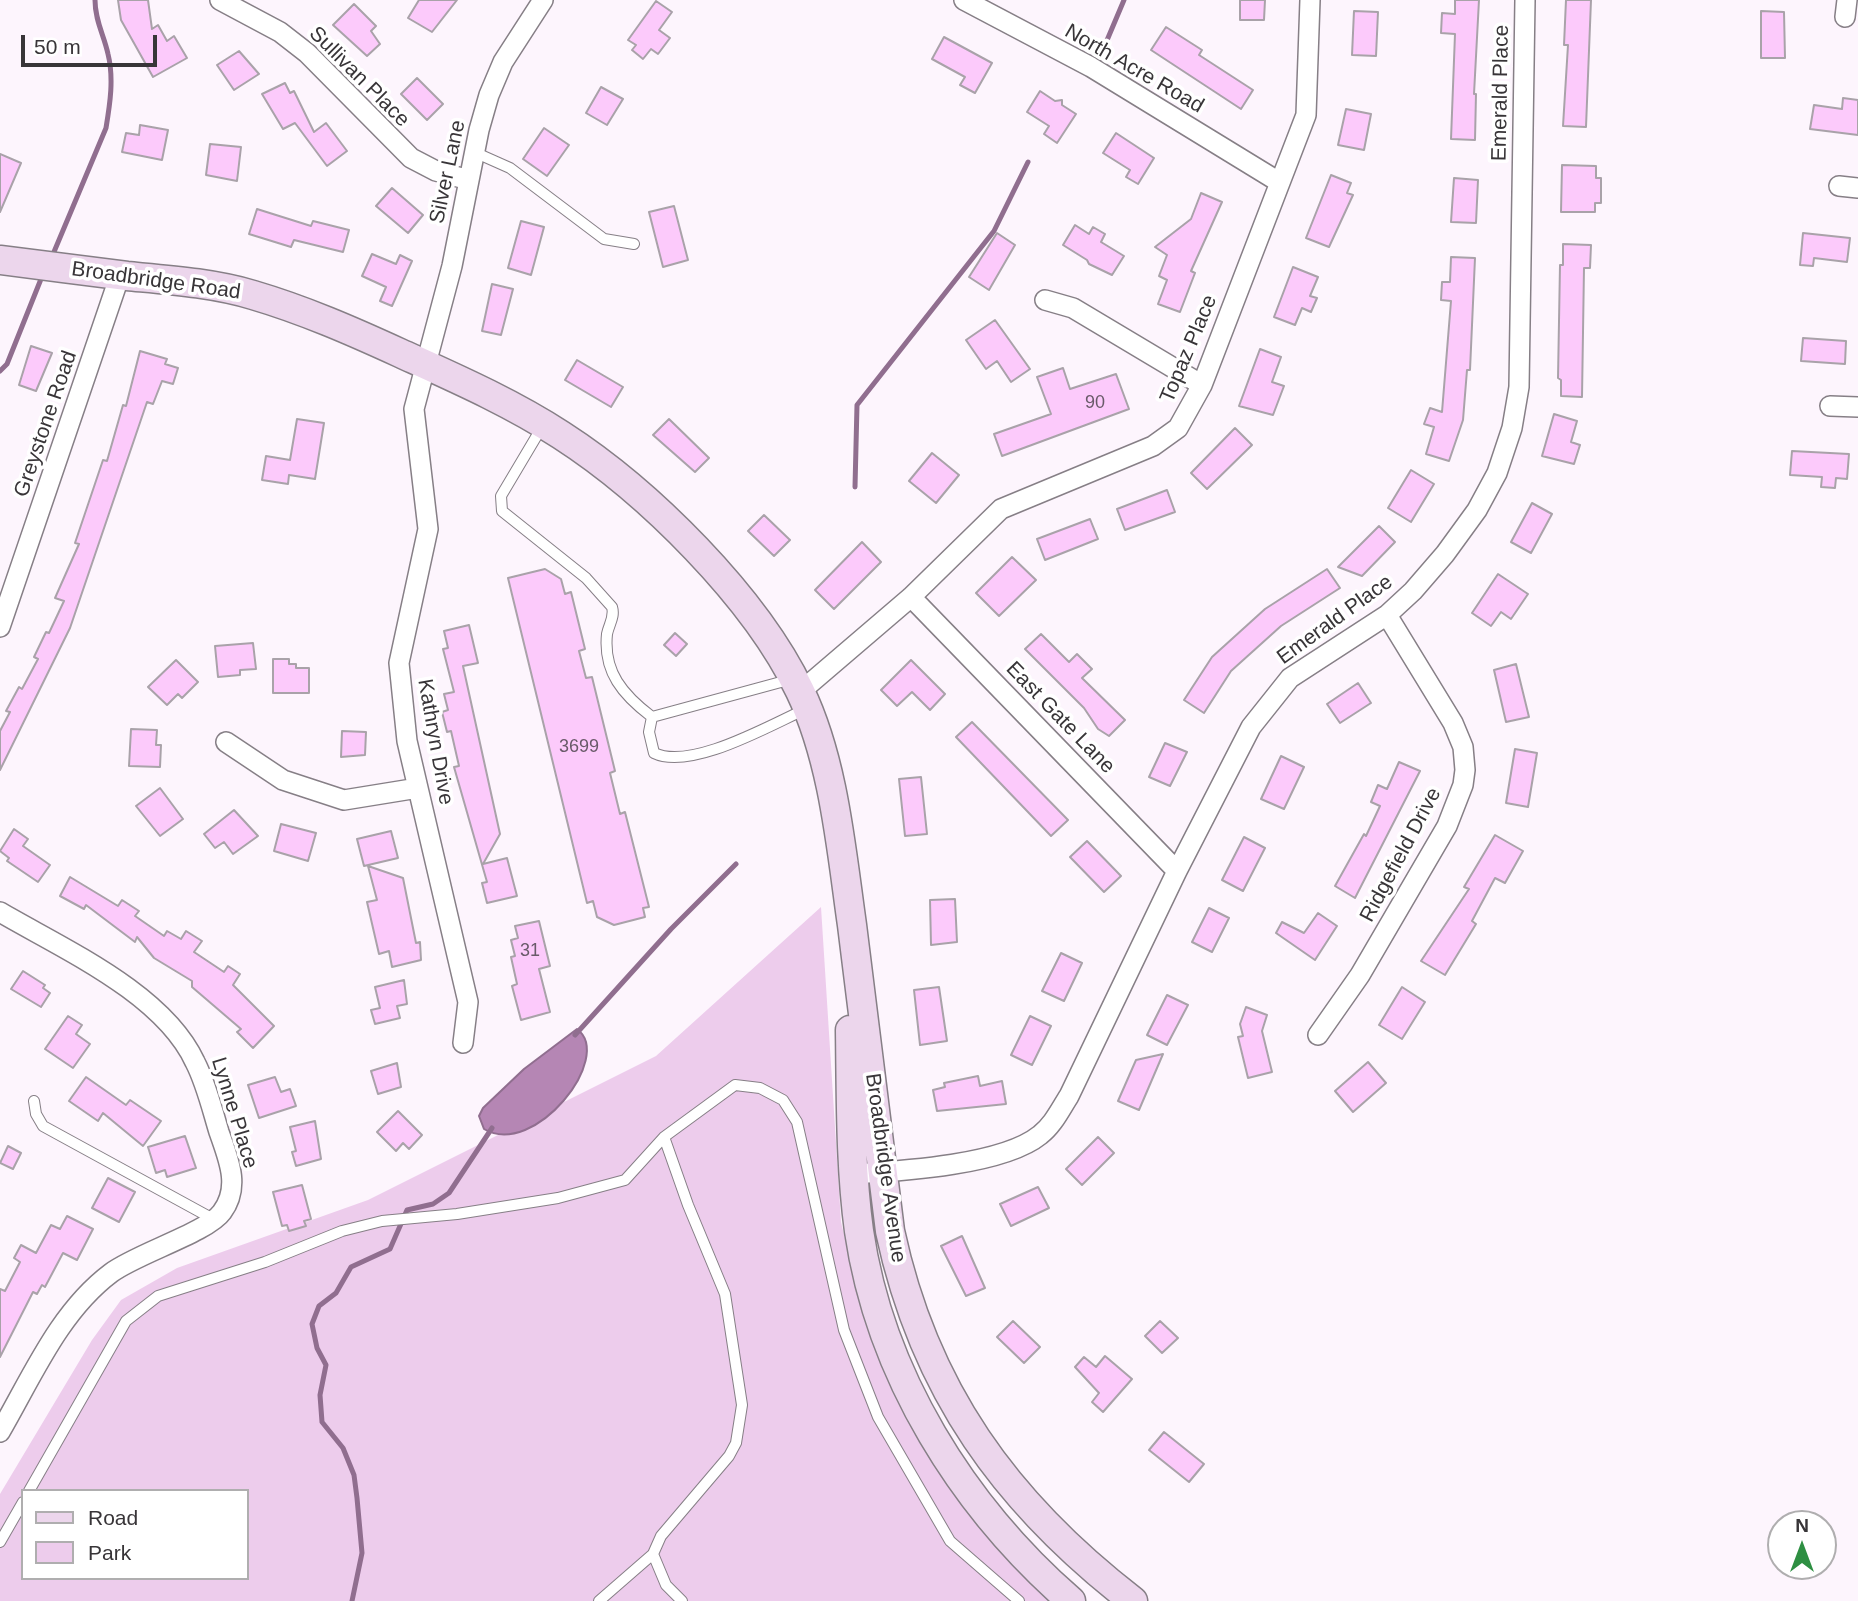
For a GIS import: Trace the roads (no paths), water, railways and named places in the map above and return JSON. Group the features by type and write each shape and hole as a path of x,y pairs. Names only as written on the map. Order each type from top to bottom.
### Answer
{"main road":[{"name":"Broadbridge Road","path":"7,261 186,282 250,294 302,311 425,364"},
{"name":"Broadbridge Avenue","path":"425,364 485,392 543,424 597,461 698,550 749,611 800,693 831,796 849,905 890,1231 918,1329 954,1402 1013,1491 1081,1560 1133,1601"},
{"name":"Broadbridge Avenue","path":"849,905 854,1174 860,1232 874,1296 897,1361 919,1411 982,1509 1023,1557 1071,1601"}],"street":[{"name":"Sullivan Place","path":"220,0 271,26 307,53 411,158 436,171 469,180"},
{"name":"Silver Lane","path":"425,364 452,266 474,152 489,95 503,62 543,0"},
{"name":"North Acre Road","path":"964,0 1091,67 1279,182"},
{"name":"Topaz Place","path":"800,693 911,597 1001,509 1162,442 1186,417 1202,385 1306,115 1310,0"},
{"name":"Emerald Place","path":"854,1174 884,1173 1010,1152 1051,1126 1069,1096 1177,871 1251,727 1275,693 1312,660 1387,615 1421,582 1477,510 1497,473 1512,428 1519,387 1525,0"},
{"name":"Greystone Road","path":"2,619 120,275"},
{"path":"1045,300 1073,308 1202,385"},
{"name":"Kathryn Drive","path":"425,364 414,409 428,529 399,663 407,741 468,1002 463,1043"},
{"path":"1830,407 1858,407"},
{"name":"East Gate Lane","path":"911,597 1177,871"},
{"name":"Ridgefield Drive","path":"1318,1035 1360,975 1447,826 1464,778 1463,747 1453,723 1387,615"},
{"path":"226,742 283,780 344,800 418,788"},
{"name":"Lynne Place","path":"0,912 129,989 169,1025 188,1050 195,1062 230,1162 232,1189 218,1217"},
{"path":"0,1432 60,1328 84,1296 131,1261 218,1217"}],"lane":[{"path":"474,152 510,168 604,239 634,244"},
{"path":"543,424 501,496 502,511 586,578 612,607 605,651 617,684 630,700 652,717 800,693"},
{"path":"652,717 649,732 654,753 667,759 738,740 800,693"},
{"path":"30,1489 126,1321 158,1296 265,1262 342,1231 382,1221 457,1214 558,1198 625,1181 664,1137 735,1085 760,1088 783,1100 797,1122 845,1330 878,1417 950,1541 1019,1601"},
{"path":"34,1101 36,1114 43,1126 218,1217"},
{"path":"599,1601 653,1555 661,1536 730,1456 736,1443 742,1405 725,1294 688,1205 664,1137"},
{"path":"0,1542 21,1505"},
{"path":"653,1555 666,1585 682,1601"}],"waterway":[{"path":"51,259 106,128 111,72 96,15 95,0"},
{"path":"1105,45 1124,0"},
{"path":"855,487 857,405 994,231 1028,162"},
{"path":"0,371 7,364 43,274"},
{"path":"575,1035 671,929 736,864"},
{"path":"352,1601 362,1553 354,1475 343,1448 322,1422 320,1395 326,1365 317,1348 312,1324 319,1306 336,1293 351,1267 390,1249 407,1210 433,1204 449,1193 492,1128"}]}
